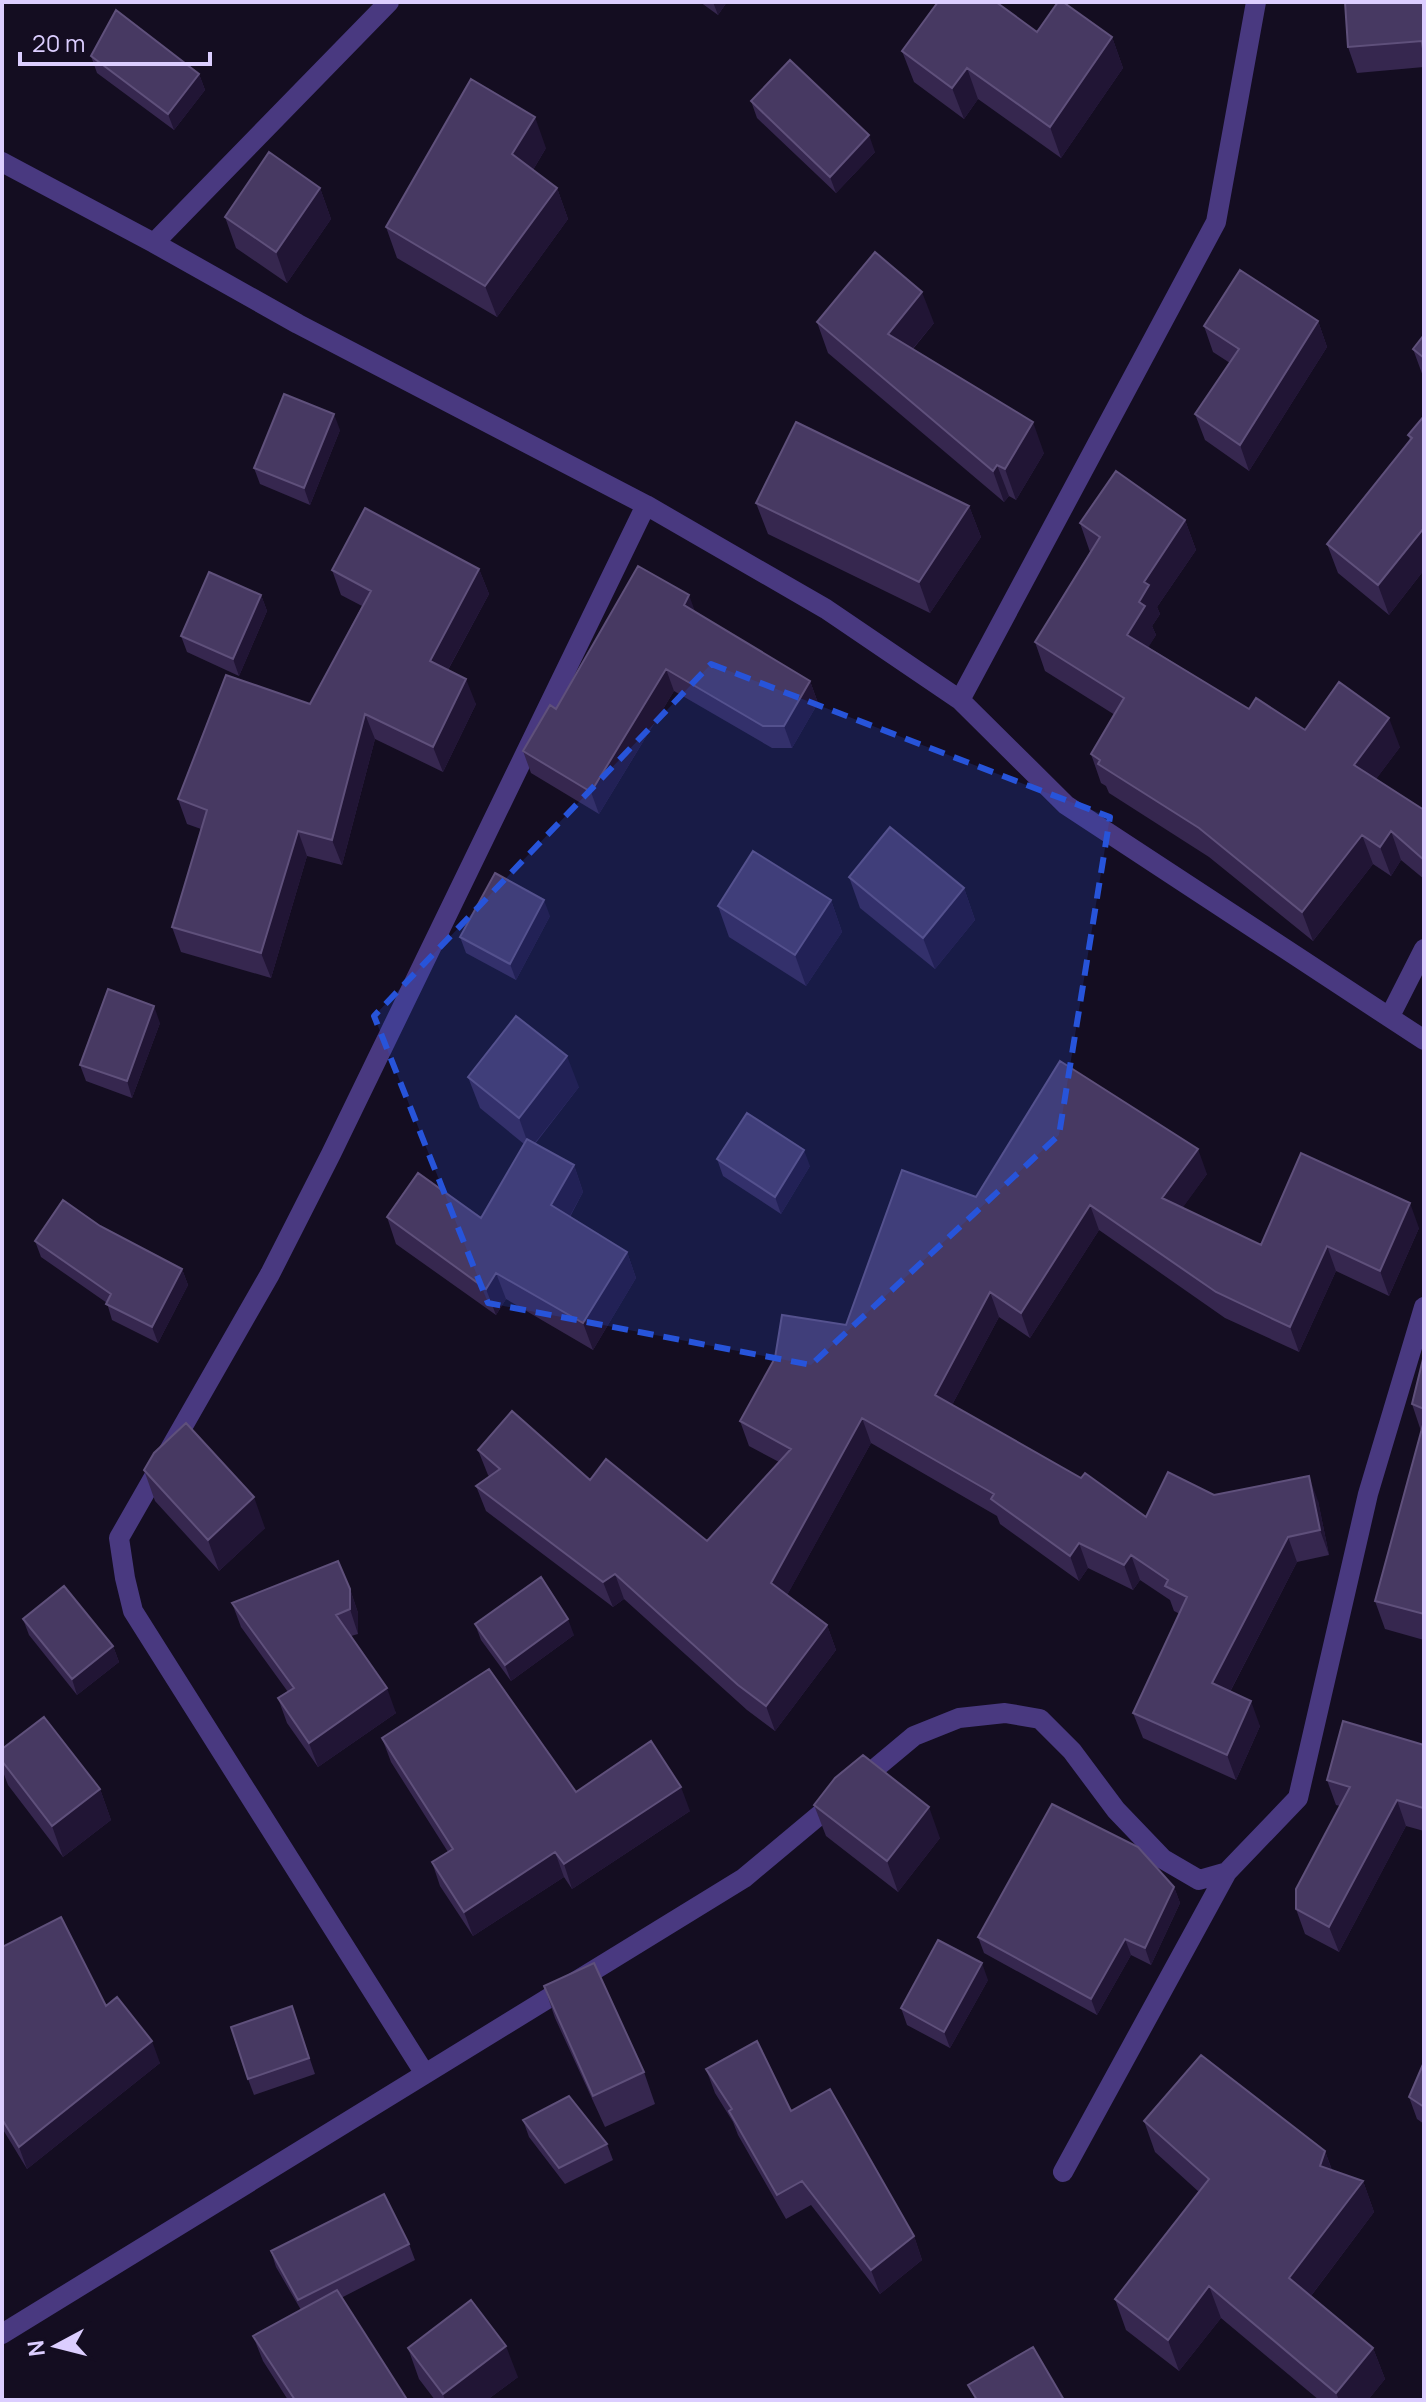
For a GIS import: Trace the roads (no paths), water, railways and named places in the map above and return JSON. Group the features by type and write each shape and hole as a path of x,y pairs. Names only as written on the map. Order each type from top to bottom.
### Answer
{"street":[{"path":"154,243 389,2"},
{"path":"960,700 1216,222 1256,2"},
{"path":"2,162 298,324 646,505 826,609 960,700 1066,805 1424,1040"},
{"path":"425,2074 133,1611 119,1538 270,1274 325,1168 646,505"},
{"path":"1390,1016 1424,949"},
{"path":"1063,2172 1227,1872 1298,1798 1368,1494 1424,1307"},
{"path":"2,2334 744,1878 914,1736 959,1718 1005,1713 1040,1719 1072,1751 1116,1810 1163,1859 1199,1880 1227,1872"}]}
